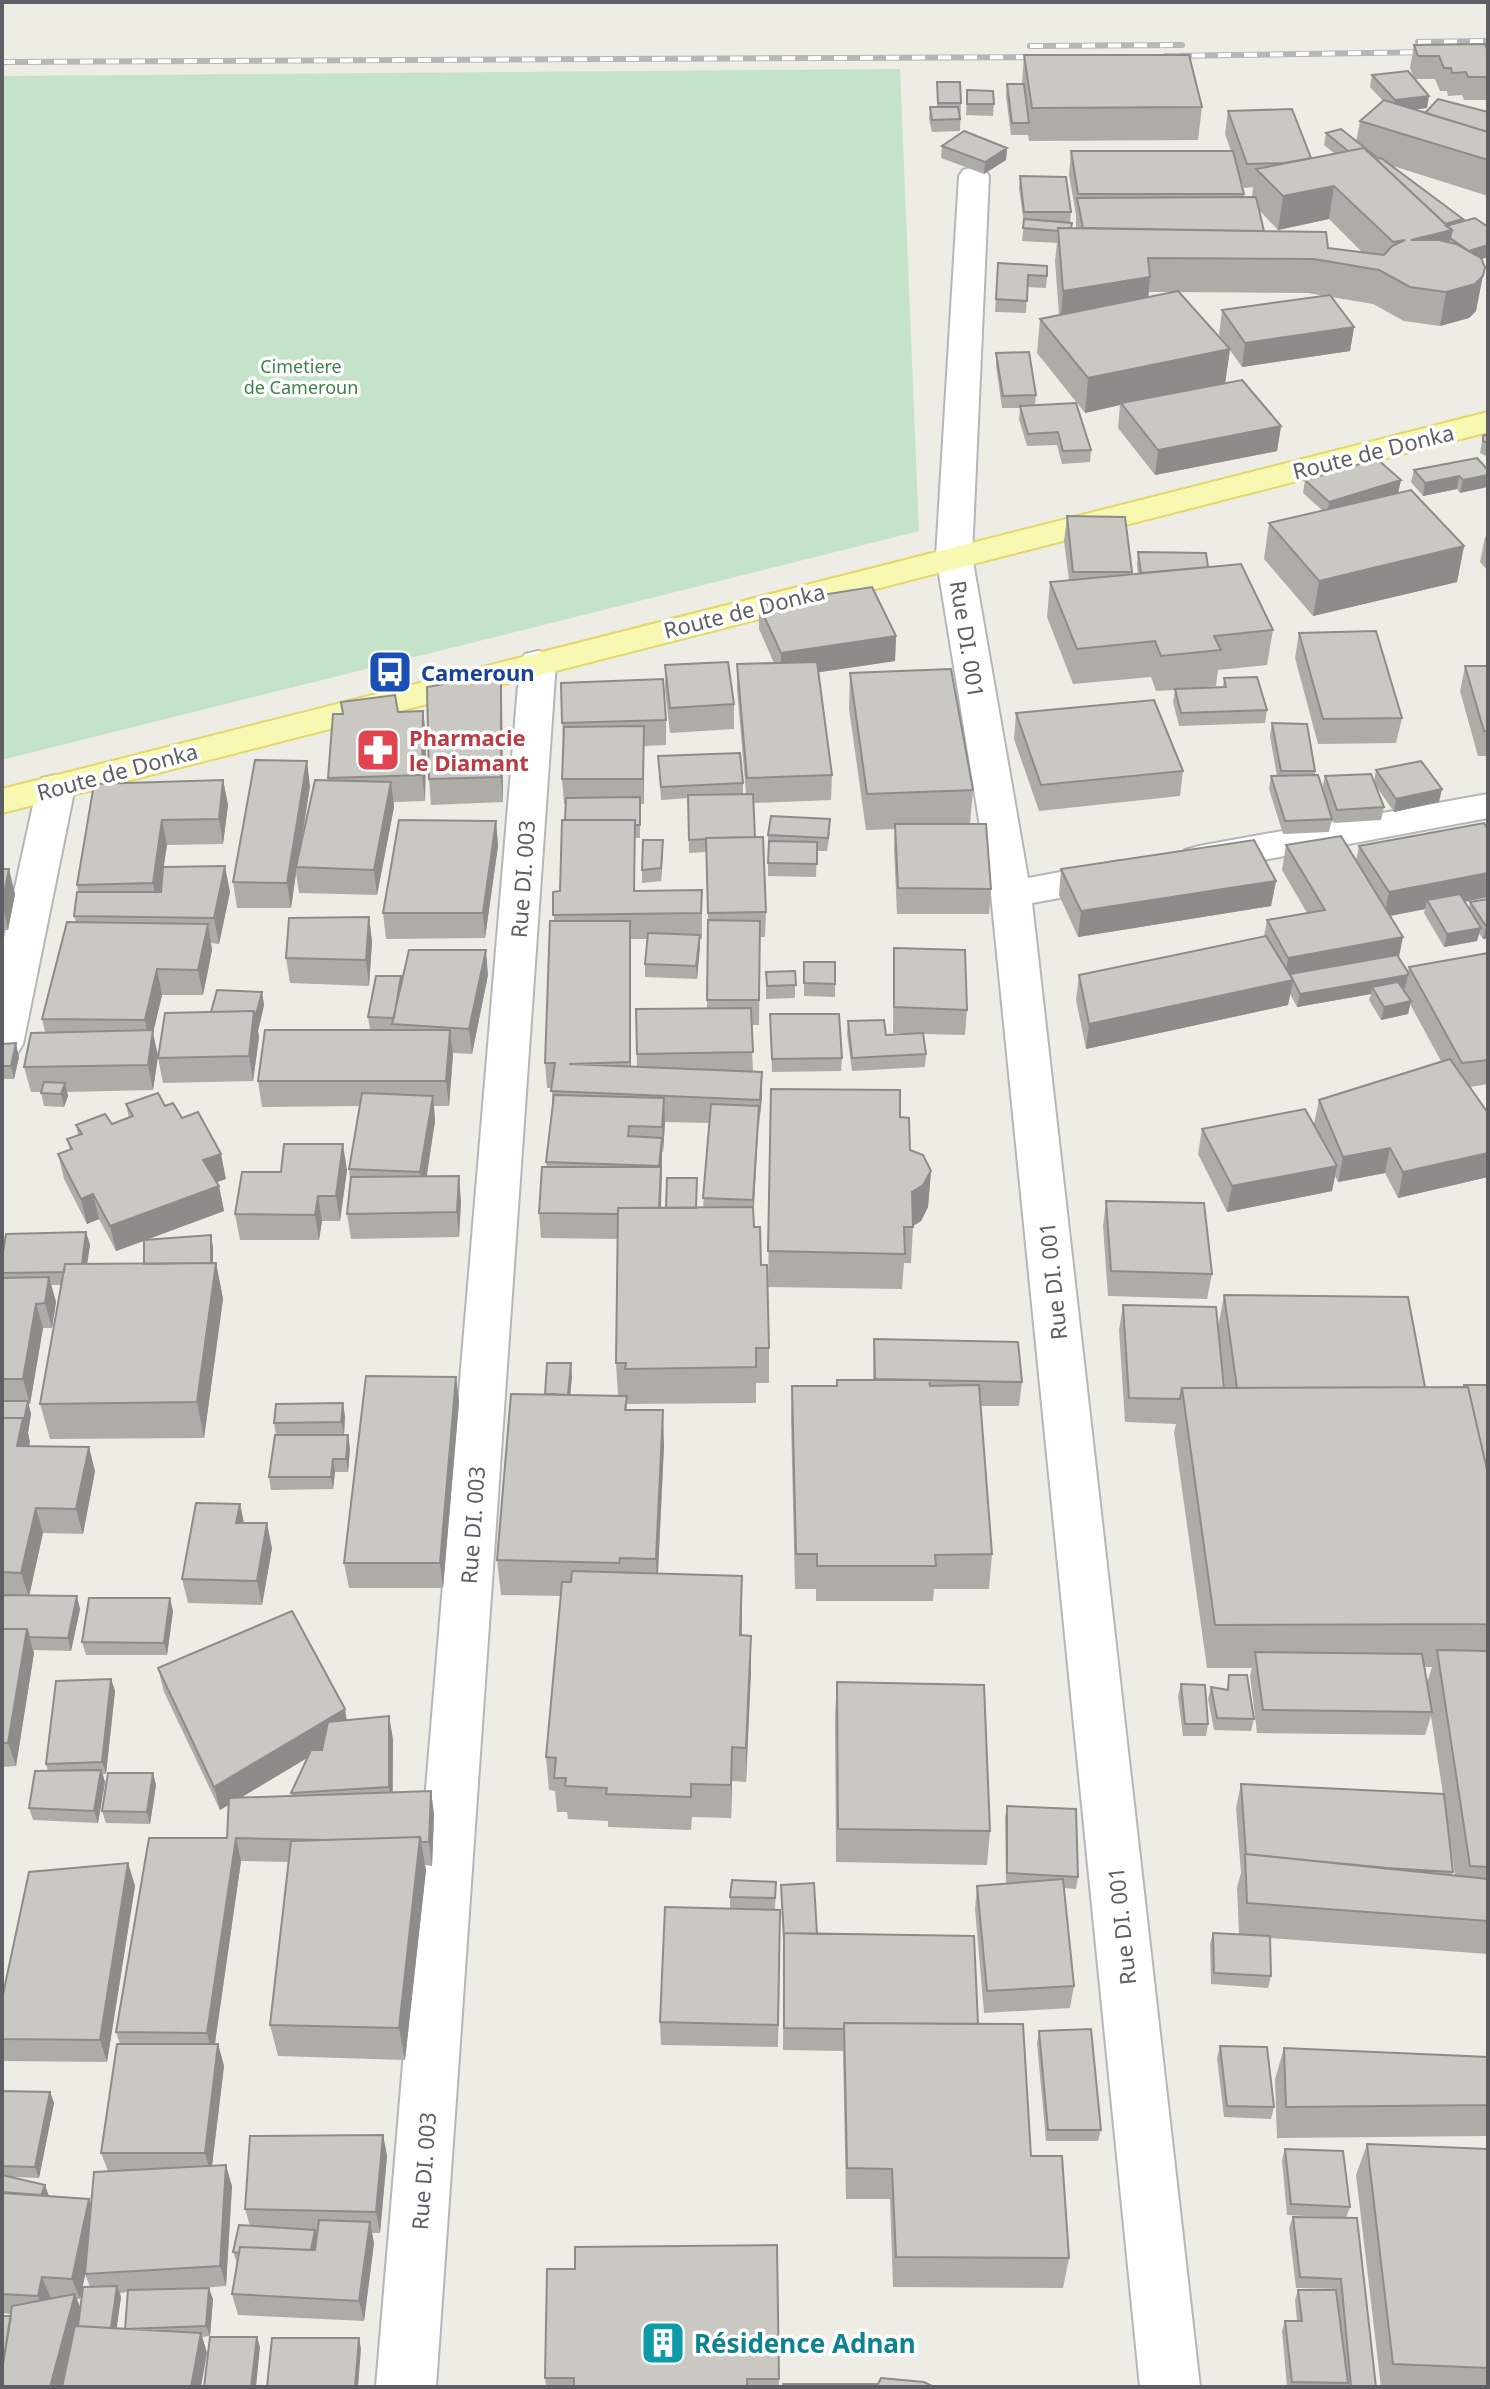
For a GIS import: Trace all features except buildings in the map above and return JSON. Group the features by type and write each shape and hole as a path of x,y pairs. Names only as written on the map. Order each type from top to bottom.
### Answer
{"main road":[{"name":"Route de Donka","path":"2,801 1488,422"}],"street":[{"name":"Rue DI. 001","path":"974,176 954,556 1011,894 1170,2387"},
{"name":"Rue DI. 003","path":"406,2387 538,662"},
{"path":"2,1044 56,787"},
{"path":"1011,894 1488,806"}],"green space":[{"name":"Cimetiere de Cameroun","path":"900,69 919,531 2,760 2,76"}],"railway":[{"path":"1418,42 1488,41"},
{"path":"1030,46 1182,45"},
{"path":"1166,56 1434,52"},
{"path":"2,62 1046,57"}],"place":[{"name":"Cameroun","path":"390,672"},
{"name":"Pharmacie le Diamant","path":"378,750"},
{"name":"Résidence Adnan","path":"663,2343"}]}
